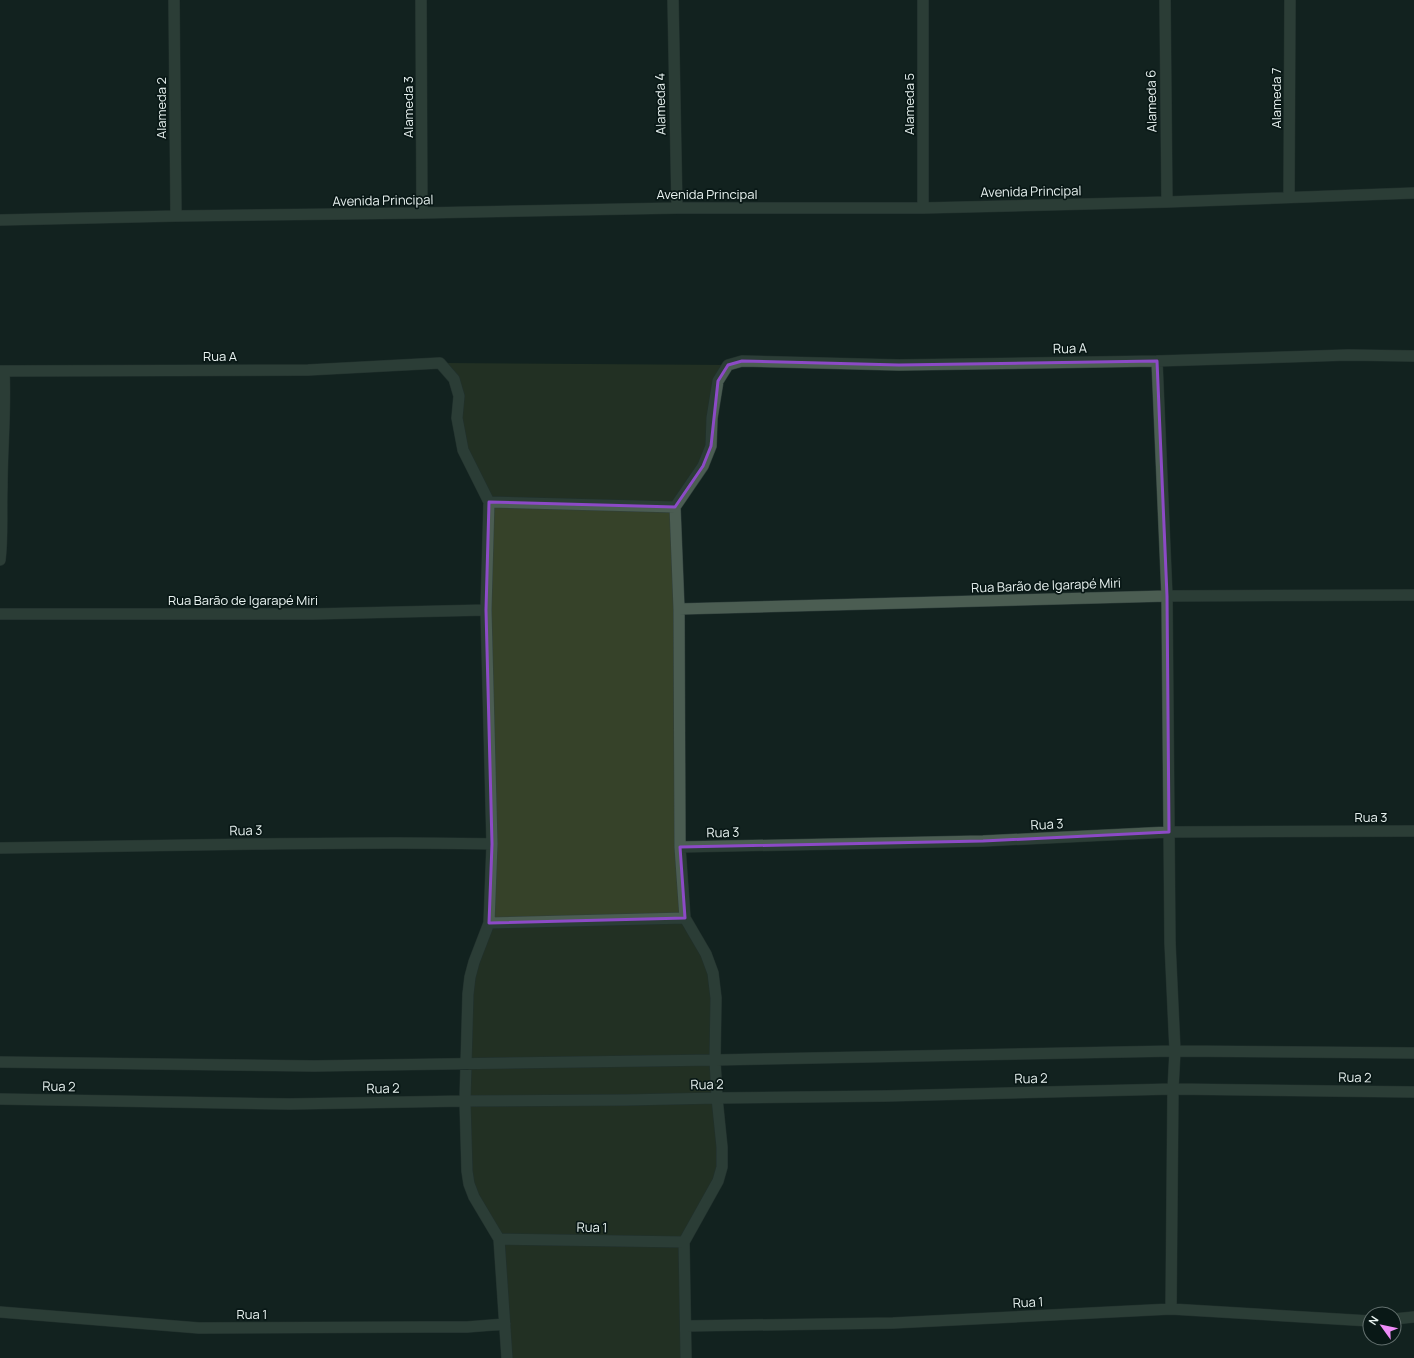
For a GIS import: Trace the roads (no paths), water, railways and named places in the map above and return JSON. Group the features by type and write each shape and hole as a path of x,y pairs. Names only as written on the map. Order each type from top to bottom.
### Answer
{"street":[{"name":"Alameda 2","path":"174,0 176,216"},
{"name":"Alameda 3","path":"421,0 422,214"},
{"name":"Alameda 4","path":"673,0 677,208"},
{"name":"Alameda 5","path":"922,208 923,0"},
{"name":"Alameda 6","path":"1165,0 1166,202"},
{"name":"Alameda 7","path":"1289,197 1290,0"},
{"name":"Avenida Principal","path":"0,220 176,216 422,214 677,208 922,208 1166,202 1414,193"},
{"name":"Rua A","path":"675,507 703,466 711,446 712,418 718,381 728,365 742,361 899,365 1156,361 1348,355 1414,356"},
{"path":"1156,361 1167,596 1168,832 1170,943 1175,1051 1173,1089 1171,1309"},
{"name":"Rua A","path":"2,371 308,370 440,363 454,379 459,396 457,418 463,450 489,502"},
{"path":"0,560 2,545 2,486 5,403 2,371"},
{"path":"507,1358 499,1239 474,1197 469,1184 467,1171 464,1101 470,977 490,923 492,844 486,610 489,502 675,507 679,609 680,847 685,918 706,954 713,973 716,998 716,1098 722,1147 722,1168 718,1181 684,1242 686,1358"},
{"name":"Rua Barão de Igarapé Miri","path":"679,609 1167,596 1414,595"},
{"name":"Rua Barão de Igarapé Miri","path":"0,614 313,614 486,610"},
{"name":"Rua 3","path":"680,847 983,842 1168,832 1414,831"},
{"name":"Rua 3","path":"0,848 315,843 492,844"},
{"path":"490,923 685,918"},
{"name":"Rua 2","path":"0,1062 314,1066 1175,1051 1414,1053"},
{"name":"Rua 2","path":"0,1099 290,1104 886,1096 1173,1089 1414,1092"},
{"name":"Rua 1","path":"499,1239 684,1242"},
{"name":"Rua 1","path":"686,1326 893,1323 1171,1309 1362,1321"},
{"name":"Rua 1","path":"0,1312 199,1328 427,1327 505,1324"},
{"path":"1402,1318 1414,1317"}]}
